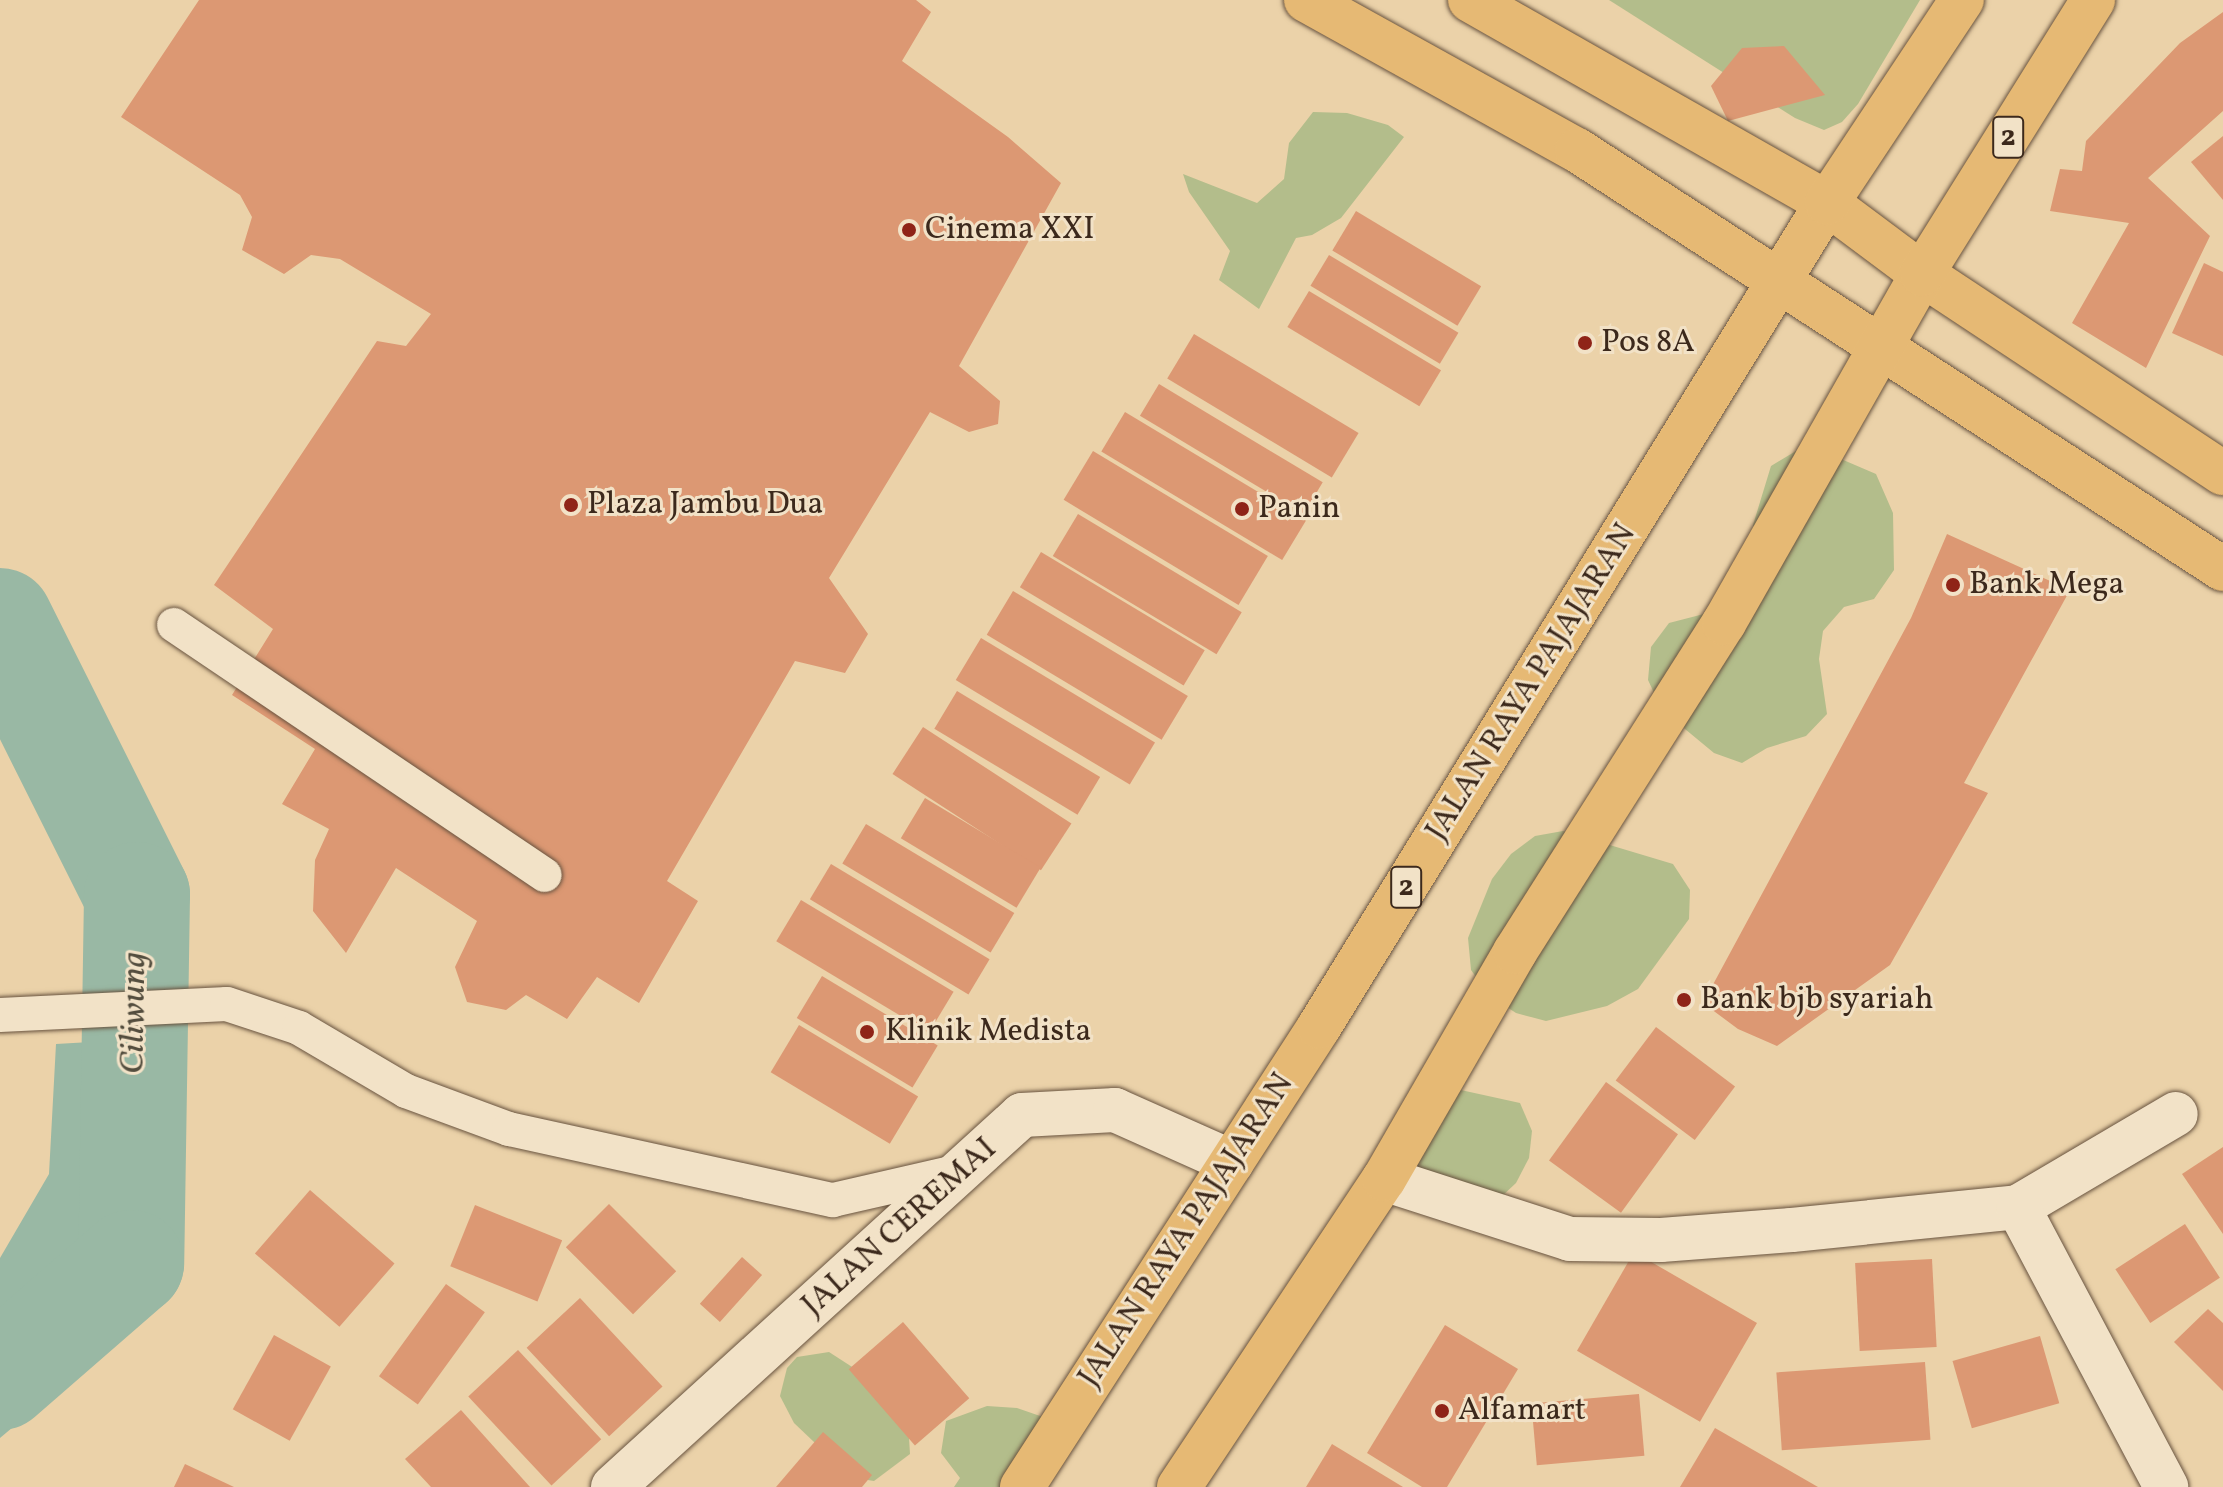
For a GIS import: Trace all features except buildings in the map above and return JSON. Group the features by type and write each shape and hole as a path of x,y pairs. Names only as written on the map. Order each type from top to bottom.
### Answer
{"main road":[{"path":"1306,0 1577,150 2223,569"},
{"path":"1470,0 1827,203 1922,274 2223,473"},
{"name":"2","path":"1779,280 1962,0"},
{"name":"2","path":"1179,1487 1384,1179 1515,952 1724,623 1922,274 2093,0"},
{"name":"JALAN RAYA PAJAJARAN","path":"1022,1487 1232,1162 1779,280"}],"street":[{"name":"JALAN CEREMAI","path":"613,1487 968,1169 1022,1115 1115,1110 1232,1162"},
{"path":"1384,1179 1570,1239 1690,1238 2018,1207 2176,1114"},
{"path":"2018,1207 2166,1487"}],"lane":[{"path":"174,625 545,875"},
{"path":"8,1016 227,1004 299,1028 406,1091 509,1129 833,1200 968,1169"}],"green space":[{"path":"1609,0 1920,0 1858,104 1842,122 1824,130 1795,118"},
{"path":"1313,112 1347,113 1388,125 1404,137 1341,218 1312,235 1296,238 1259,309 1219,280 1230,251 1189,192 1183,174 1257,203 1284,179 1289,143"},
{"path":"1796,451 1827,453 1876,474 1893,513 1894,570 1874,599 1844,607 1823,631 1819,659 1827,714 1806,736 1767,748 1742,763 1714,753 1662,710 1648,680 1651,647 1669,623 1727,608 1754,556 1753,525 1771,466"},
{"path":"1563,831 1673,864 1690,890 1689,919 1638,989 1607,1006 1546,1021 1516,1013 1490,996 1471,970 1468,938 1492,879 1511,854 1535,836"},
{"path":"1438,1085 1520,1103 1532,1131 1529,1158 1516,1183 1485,1212 1392,1154 1392,1121 1410,1095"},
{"path":"829,1352 863,1374 909,1438 910,1454 874,1481 861,1479 814,1442 794,1423 780,1396 787,1368 797,1357"},
{"path":"987,1406 1017,1408 1043,1417 1044,1487 954,1487 960,1478 941,1453 946,1421"}],"shaded area":[{"path":"160,1038 145,1175 107,1308 57,1390 0,1438 0,1258 49,1174 56,1044"}],"waterway":[{"name":"Ciliwung","path":"0,621 137,895 131,1263 0,1377"}],"place":[{"name":"Cinema XXI","path":"909,230"},
{"name":"Pos 8A","path":"1585,343"},
{"name":"Plaza Jambu Dua","path":"571,505"},
{"name":"Panin","path":"1242,509"},
{"name":"Bank Mega","path":"1953,585"},
{"name":"Bank bjb syariah","path":"1684,1000"},
{"name":"Klinik Medista","path":"867,1032"},
{"name":"Alfamart","path":"1442,1411"}]}
